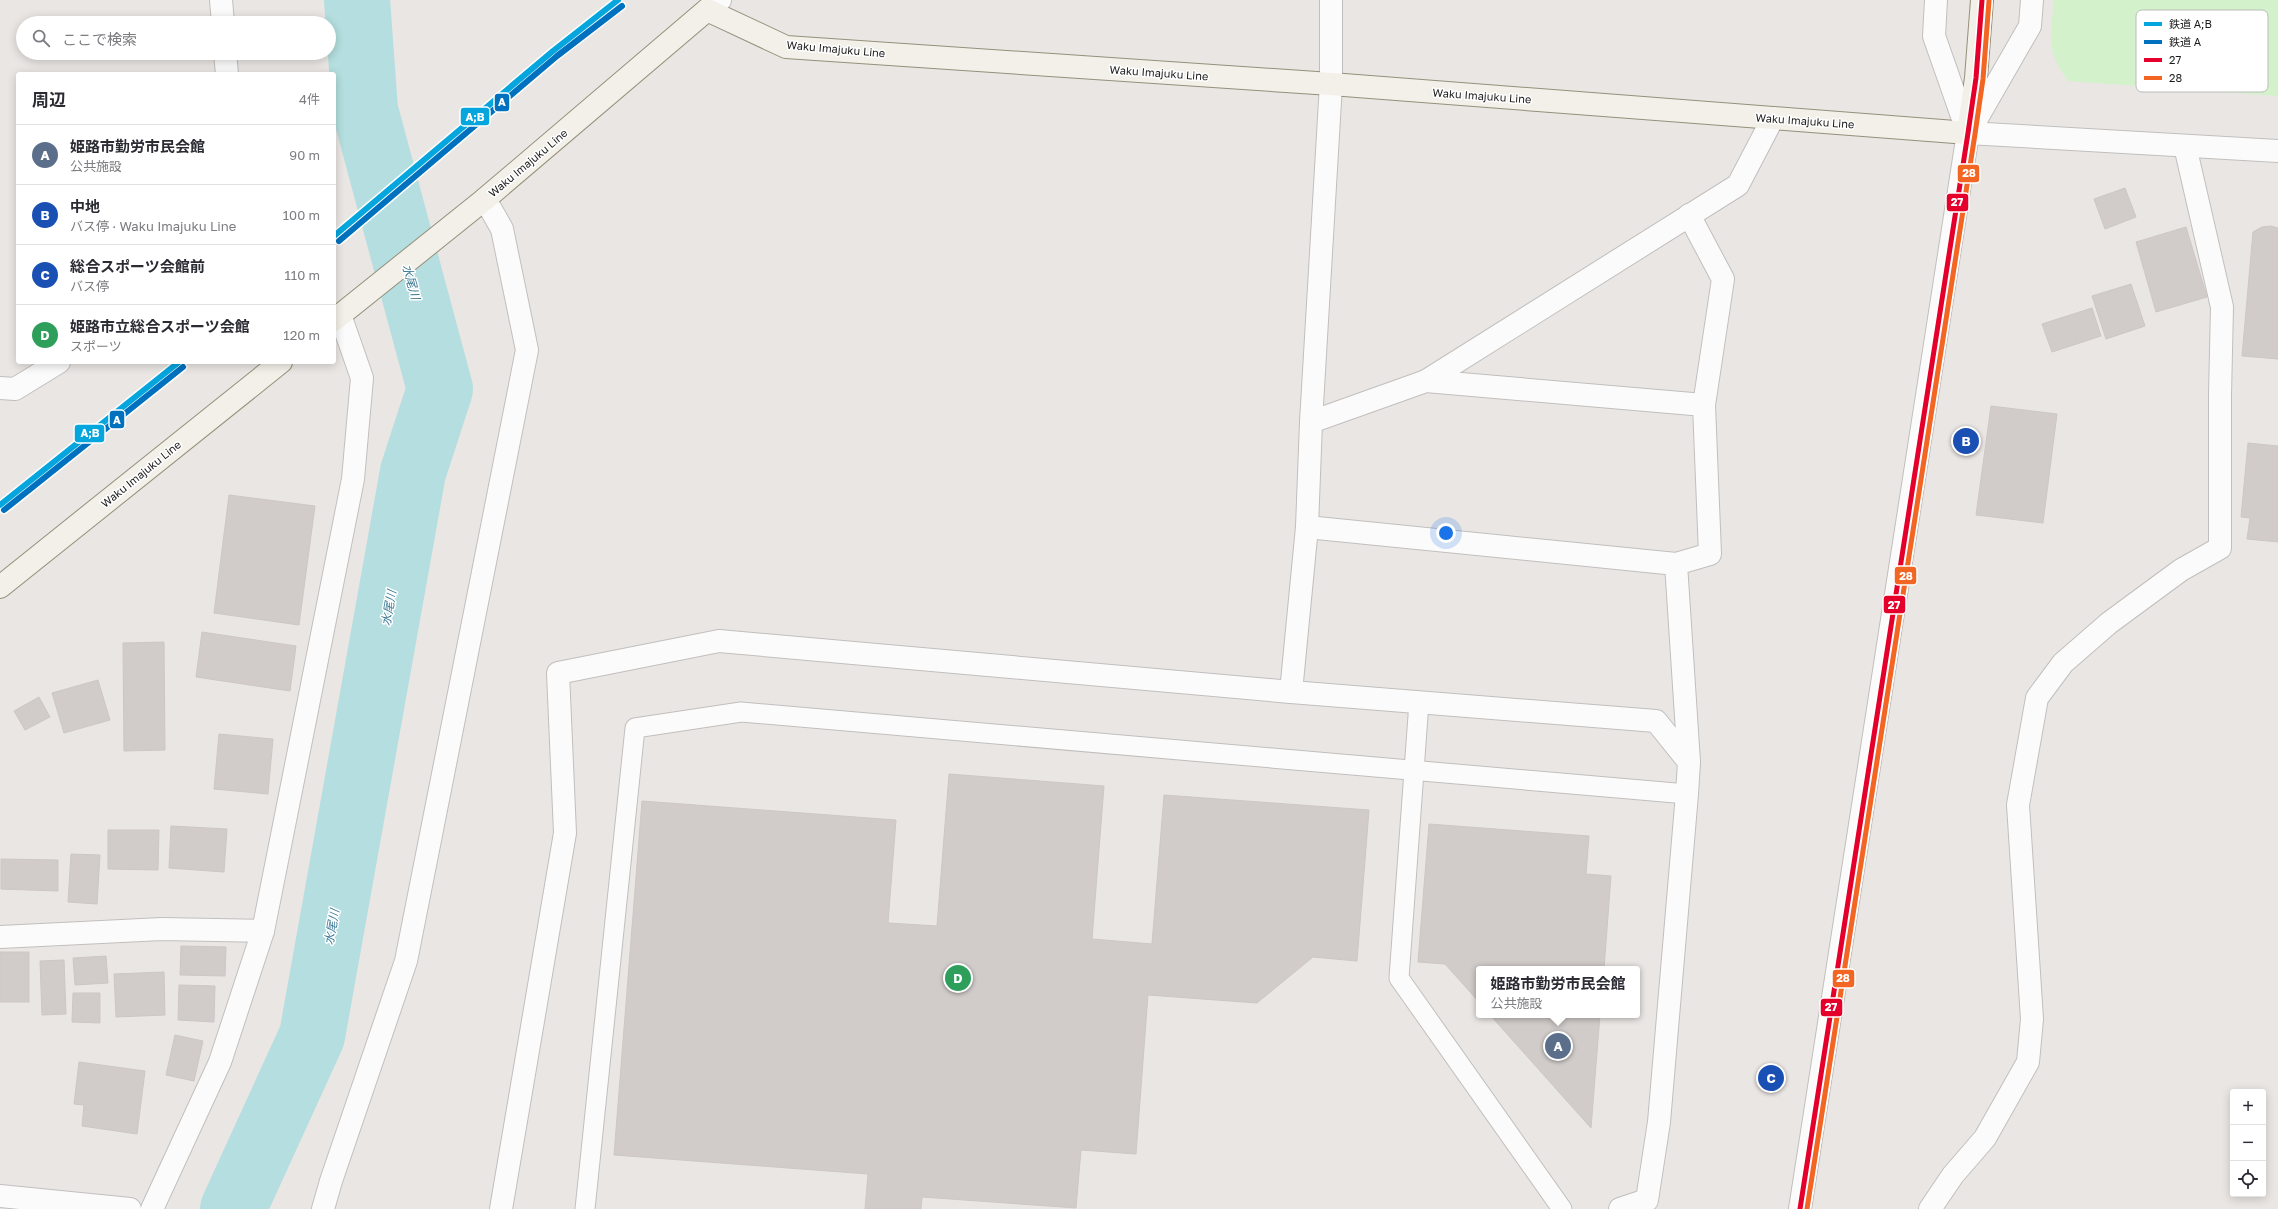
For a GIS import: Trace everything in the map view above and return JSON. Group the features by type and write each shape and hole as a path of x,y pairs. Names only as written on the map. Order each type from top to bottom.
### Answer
{"main road":[{"path":"1968,133 1976,78 1982,0"},
{"name":"Waku Imajuku Line","path":"337,317 485,198 714,5 786,47 1331,84 1968,133"},
{"name":"Waku Imajuku Line","path":"0,587 279,364"}],"street":[{"path":"222,0 223,16"},
{"path":"1291,692 1307,527 1311,422 1331,84 1331,0"},
{"path":"1936,0 1934,36 1968,133"},
{"path":"1800,1209 1968,133 2030,26 2032,0"},
{"path":"226,60 227,72"},
{"path":"1311,422 1426,381 1738,185 1773,118"},
{"path":"1968,133 2278,151"},
{"path":"1930,1209 1953,1175 1984,1138 2028,1062 2032,1019 2018,805 2038,698 2063,663 2109,622 2181,570 2220,548 2220,395 2222,307 2185,146"},
{"path":"323,1209 331,1181 406,961 527,350 502,229 485,198"},
{"path":"1307,527 1676,564 1710,554 1704,405 1723,279 1689,215"},
{"path":"152,1209 220,1062 263,931 353,479 362,378 337,317"},
{"path":"0,388 15,389 56,364"},
{"path":"1426,381 1704,405"},
{"path":"1620,1209 1647,1200 1659,1122 1689,762 1676,564"},
{"path":"501,1209 565,833 558,673 719,641 1291,692 1656,721 1689,762"},
{"path":"0,937 162,929 263,931"},
{"path":"0,1196 130,1209"}],"lane":[{"path":"1419,702 1399,978 1562,1209"},
{"path":"586,1209 635,728 741,712 1687,794"}],"green space":[{"path":"2054,0 2278,0 2278,96 2222,92 2268,92 2268,10 2136,10 2136,86 2068,81 2056,60 2051,42"}],"building":[{"path":"2125,188 2136,217 2105,229 2094,199"},
{"path":"2271,226 2278,228 2278,359 2242,356 2253,232 2262,227"},
{"path":"2186,227 2207,297 2156,312 2136,242"},
{"path":"2131,284 2145,326 2106,339 2092,296"},
{"path":"2092,308 2101,336 2052,352 2042,324"},
{"path":"1991,406 2057,414 2043,523 1976,515"},
{"path":"2248,443 2278,446 2278,542 2247,539 2250,518 2241,517"},
{"path":"229,495 315,506 299,625 214,613"},
{"path":"202,632 296,646 290,691 196,677"},
{"path":"164,642 165,750 124,751 123,643"},
{"path":"98,680 110,720 64,733 52,693"},
{"path":"39,697 50,717 25,730 14,711"},
{"path":"219,734 273,739 268,794 214,789"},
{"path":"949,774 1104,786 1092,939 1152,944 1164,795 1369,810 1357,961 1313,957 1257,1003 1148,995 1136,1154 1081,1150 1076,1208 922,1197 921,1209 865,1209 868,1174 614,1155 642,801 896,820 888,923 937,926"},
{"path":"1429,824 1589,836 1586,874 1611,876 1604,966 1476,966 1476,999 1445,964 1418,962"},
{"path":"171,826 227,829 224,872 169,868"},
{"path":"108,830 159,830 158,870 108,869"},
{"path":"71,854 100,855 97,904 68,902"},
{"path":"1,859 58,860 58,891 1,889"},
{"path":"181,946 226,947 225,976 180,975"},
{"path":"0,952 29,952 29,1002 0,1002"},
{"path":"106,956 108,983 75,985 73,958"},
{"path":"64,960 66,1014 42,1015 40,961"},
{"path":"164,972 165,1015 116,1017 114,974"},
{"path":"179,985 215,986 214,1022 178,1020"},
{"path":"73,993 100,993 100,1023 72,1022"},
{"path":"1493,1018 1600,1018 1591,1128"},
{"path":"175,1035 203,1041 194,1081 166,1075"},
{"path":"79,1062 145,1071 137,1134 82,1126 84,1105 74,1104"}],"waterway":[{"name":"水尾川","path":"233,1209 312,1036 413,472 440,389 365,110 357,0"}],"rail line":[{"name":"A;B","path":"336,234 553,51 618,0"},
{"name":"A","path":"339,241 557,56 622,6"},
{"name":"A;B","path":"0,505 176,364"},
{"name":"A","path":"4,510 183,367"}],"transit line":[{"name":"27","path":"1800,1209 1968,133 1976,78 1982,0"},
{"name":"28","path":"1807,1209 1975,134 1983,79 1989,1"}],"place":[{"name":"中地","path":"1966,441"},
{"name":"姫路市立総合スポーツ会館","path":"958,978"},
{"name":"姫路市勤労市民会館","path":"1558,1046"},
{"name":"総合スポーツ会館前","path":"1771,1078"}]}
